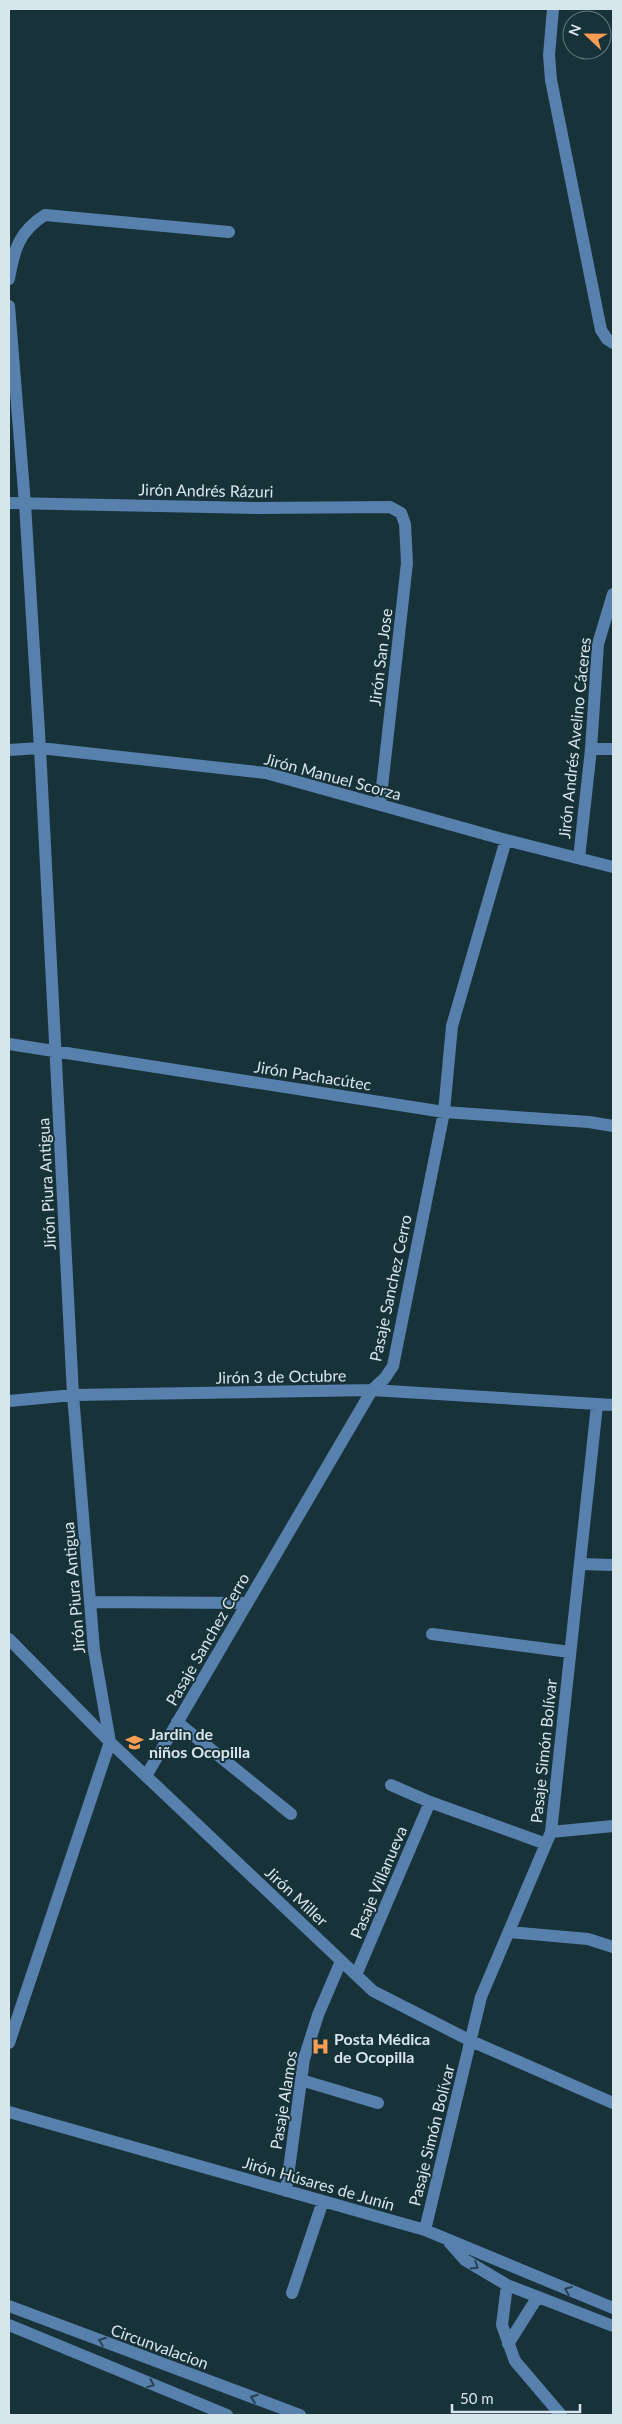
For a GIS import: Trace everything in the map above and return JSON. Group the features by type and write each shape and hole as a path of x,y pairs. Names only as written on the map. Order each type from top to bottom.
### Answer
{"street":[{"path":"554,9 549,55 551,80 601,330 607,339 613,343"},
{"path":"9,279 12,259 20,239 30,224 44,215 228,232"},
{"name":"Jirón Piura Antigua","path":"9,306 40,748 73,1395 94,1650 110,1742 9,2042"},
{"name":"Jirón Andrés Rázuri","path":"9,503 258,508 390,507 401,513"},
{"name":"Jirón San Jose","path":"380,805 407,563 405,524 401,513"},
{"name":"Jirón Andrés Avelino Cáceres","path":"579,858 591,749 598,644 613,594"},
{"name":"Jirón Manuel Scorza","path":"9,750 40,748 266,773 506,840 613,867"},
{"path":"591,749 613,750"},
{"name":"Pasaje Sanchez Cerro","path":"146,1776 372,1390 385,1378 392,1366 444,1112 452,1026 506,840"},
{"name":"Jirón Pachacútec","path":"9,1044 444,1112 589,1122 613,1126"},
{"name":"Jirón 3 de Octubre","path":"9,1401 73,1395 372,1390 613,1405"},
{"name":"Pasaje Simón Bolívar","path":"424,2230 481,1997 549,1838 596,1405"},
{"path":"580,1564 613,1565"},
{"path":"90,1602 247,1603"},
{"path":"432,1634 570,1652"},
{"name":"Jirón Miller","path":"9,1639 110,1742 373,1991 471,2041 613,2104"},
{"path":"177,1722 291,1814"},
{"path":"390,1785 430,1802 549,1838 613,1826"},
{"name":"Pasaje Villanueva","path":"356,1975 430,1802"},
{"path":"509,1932 541,1933 588,1940 613,1948"},
{"name":"Pasaje Alamos","path":"286,2191 304,2059 318,2015 341,1961"},
{"path":"301,2080 378,2103"},
{"name":"Jirón Húsares de Junín","path":"9,2112 424,2230 613,2308"},
{"path":"292,2293 323,2201"},
{"path":"448,2240 465,2260 507,2285 613,2326"},
{"path":"507,2285 502,2326 515,2361 561,2415"},
{"path":"508,2344 537,2298"},
{"name":"Circunvalacion","path":"9,2306 300,2415"},
{"path":"9,2325 227,2415"}],"place":[{"name":"Jardin de niños Ocopilla","path":"135,1742"},
{"name":"Posta Médica de Ocopilla","path":"320,2047"}]}
